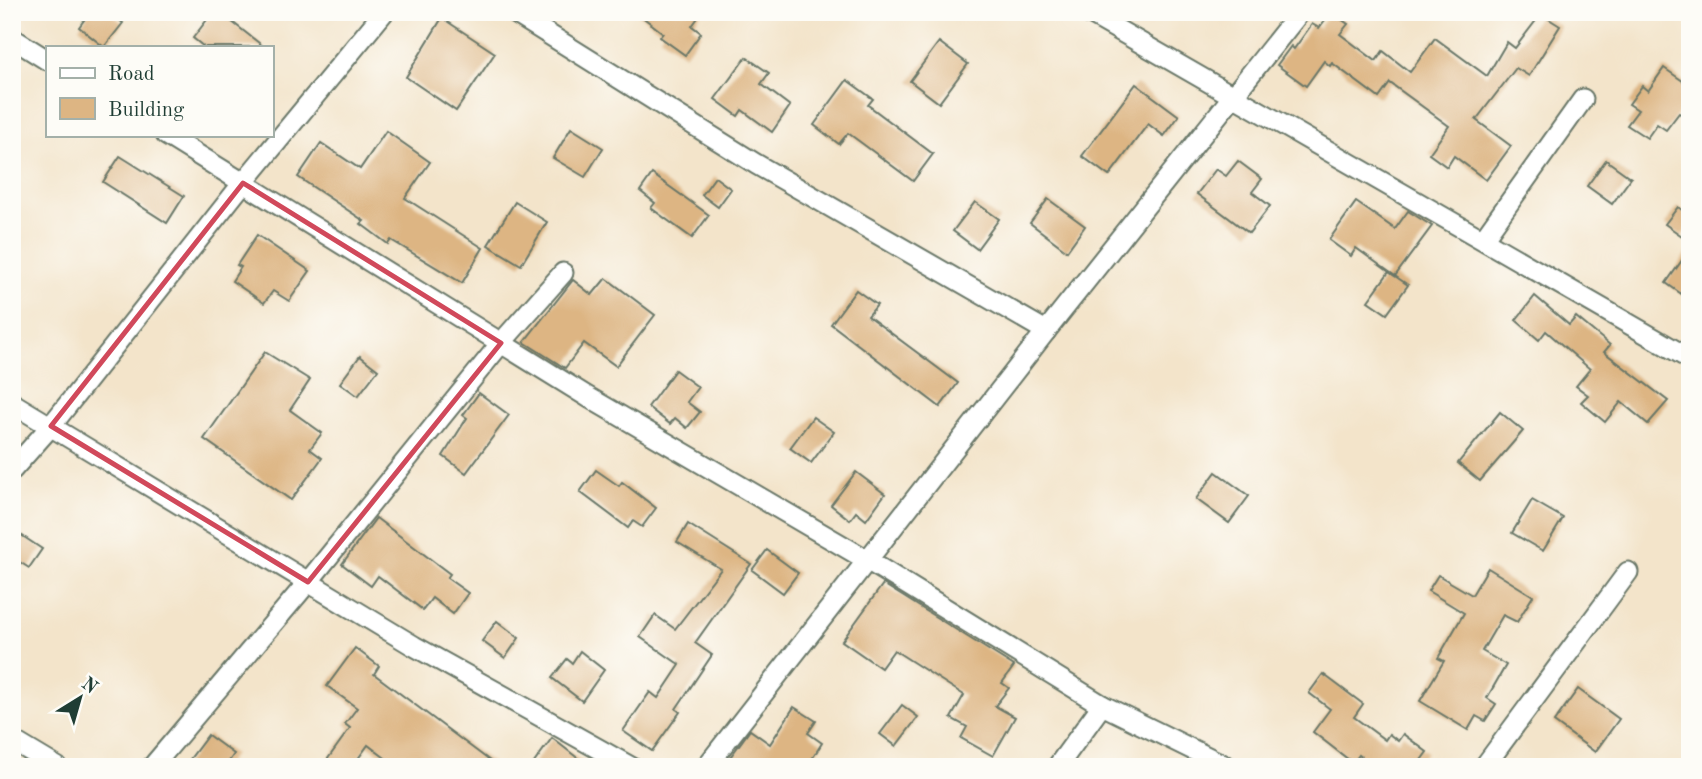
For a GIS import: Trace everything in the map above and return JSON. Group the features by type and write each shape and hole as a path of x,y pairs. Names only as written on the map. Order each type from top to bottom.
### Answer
{"street":[{"path":"12,470 51,426 243,183 384,12"},
{"path":"513,12 756,164 1046,331"},
{"path":"1087,12 1231,97 1484,238 1690,359"},
{"path":"706,767 1046,331 1300,12"},
{"path":"12,38 46,59"},
{"path":"1484,238 1584,99"},
{"path":"168,136 501,343 867,560 1102,705 1228,767"},
{"path":"152,767 308,582 501,343 563,273"},
{"path":"12,403 414,646 631,767"},
{"path":"1484,767 1628,572"},
{"path":"1057,767 1102,705"},
{"path":"12,740 57,767"}],"highlighted area":[{"path":"243,183 501,343 308,582 51,426"}],"building":[{"path":"90,12 109,12 123,23 105,46 79,27"},
{"path":"213,12 238,12 231,21 263,46 203,46 193,38"},
{"path":"636,12 702,12 692,26 701,33 685,55 660,37 663,33"},
{"path":"1331,12 1348,24 1340,34 1376,61 1383,51 1410,72 1435,38 1487,76 1507,42 1515,48 1541,14 1560,26 1529,76 1516,68 1476,120 1511,146 1486,180 1454,156 1447,167 1429,154 1449,126 1390,83 1379,98 1332,63 1330,66 1324,61 1306,86 1277,65 1291,46 1294,49 1312,24 1319,28"},
{"path":"442,18 495,53 456,111 406,77"},
{"path":"939,42 968,64 939,103 910,81"},
{"path":"746,57 769,73 761,84 790,106 772,132 742,110 738,116 715,99"},
{"path":"1664,68 1690,86 1690,120 1679,113 1666,130 1657,124 1647,138 1627,125 1638,110 1629,104 1642,86 1648,91"},
{"path":"847,80 873,99 868,105 933,154 913,181 848,133 839,144 814,125"},
{"path":"1136,84 1179,116 1164,136 1148,124 1109,176 1082,156"},
{"path":"571,128 603,148 585,177 553,158"},
{"path":"386,131 430,162 405,198 483,248 462,283 391,240 388,244 361,224 364,221 298,177 321,143 360,169"},
{"path":"120,156 184,196 167,223 103,182"},
{"path":"1606,160 1631,178 1612,204 1587,186"},
{"path":"1238,161 1262,179 1252,192 1270,206 1249,233 1197,194 1216,169 1226,176"},
{"path":"652,174 709,215 692,238 651,208 655,203 640,191"},
{"path":"715,177 731,189 718,207 702,195"},
{"path":"1048,199 1085,226 1067,251 1030,223"},
{"path":"515,202 547,222 521,265 488,245"},
{"path":"975,202 999,219 977,249 953,231"},
{"path":"1356,202 1395,229 1408,211 1432,226 1395,276 1356,248 1351,256 1329,240"},
{"path":"1678,207 1690,216 1690,226 1682,236 1665,224"},
{"path":"257,235 310,271 289,301 273,291 264,303 232,281 241,267 237,265"},
{"path":"1690,249 1690,300 1666,283"},
{"path":"1389,272 1408,285 1387,314 1368,301"},
{"path":"606,278 655,315 616,366 584,343 565,368 524,342 573,280 592,295"},
{"path":"856,290 877,305 868,316 958,383 940,407 831,324"},
{"path":"1535,296 1569,325 1576,317 1610,345 1604,352 1668,401 1648,424 1621,402 1605,422 1581,402 1588,395 1576,386 1590,369 1546,331 1539,340 1516,320"},
{"path":"265,352 310,380 290,410 322,433 310,449 322,458 291,500 204,439"},
{"path":"360,356 378,370 358,396 340,383"},
{"path":"675,370 698,387 687,402 700,412 687,428 675,418 670,424 648,407"},
{"path":"479,393 509,415 466,473 443,456 467,418 463,415"},
{"path":"1500,412 1523,431 1480,481 1458,463"},
{"path":"813,417 834,432 811,463 790,448"},
{"path":"596,470 619,486 622,482 656,508 642,527 633,521 628,528 580,492"},
{"path":"856,472 885,494 866,520 856,512 850,520 831,505"},
{"path":"1216,472 1249,496 1229,523 1196,499"},
{"path":"1532,500 1563,518 1543,551 1512,533"},
{"path":"376,518 450,574 447,578 468,593 453,614 432,598 423,610 378,576 371,586 342,564"},
{"path":"688,524 751,564 695,643 712,655 676,709 680,712 652,751 623,731 650,692 658,698 680,665 640,637 655,615 675,629 721,569 677,542"},
{"path":"12,529 42,549 29,568 12,557"},
{"path":"767,550 798,573 783,593 752,570"},
{"path":"1488,568 1533,596 1517,622 1503,615 1482,651 1506,665 1487,698 1496,704 1485,721 1476,716 1468,730 1420,701 1444,661 1438,658 1464,613 1428,591 1438,575 1472,595"},
{"path":"883,584 1014,666 1002,683 1009,688 995,706 1015,717 993,756 961,738 967,727 951,718 964,695 894,650 881,668 842,641"},
{"path":"497,621 519,638 505,658 482,641"},
{"path":"355,648 379,666 374,674 498,767 430,767 419,758 412,767 397,767 368,745 352,767 322,767 350,728 345,724 357,708 327,686"},
{"path":"580,651 604,670 582,701 552,678 567,659 572,663"},
{"path":"1323,674 1363,704 1354,717 1385,740 1389,734 1398,741 1403,734 1427,752 1416,767 1375,767 1359,755 1353,763 1313,732 1330,709 1309,693"},
{"path":"1578,689 1619,719 1595,752 1554,722"},
{"path":"902,705 918,717 896,746 880,734"},
{"path":"794,707 816,721 808,733 822,743 807,767 723,767 750,730 770,744"},
{"path":"208,735 234,754 225,767 184,767"},
{"path":"552,738 589,767 531,767"}]}
